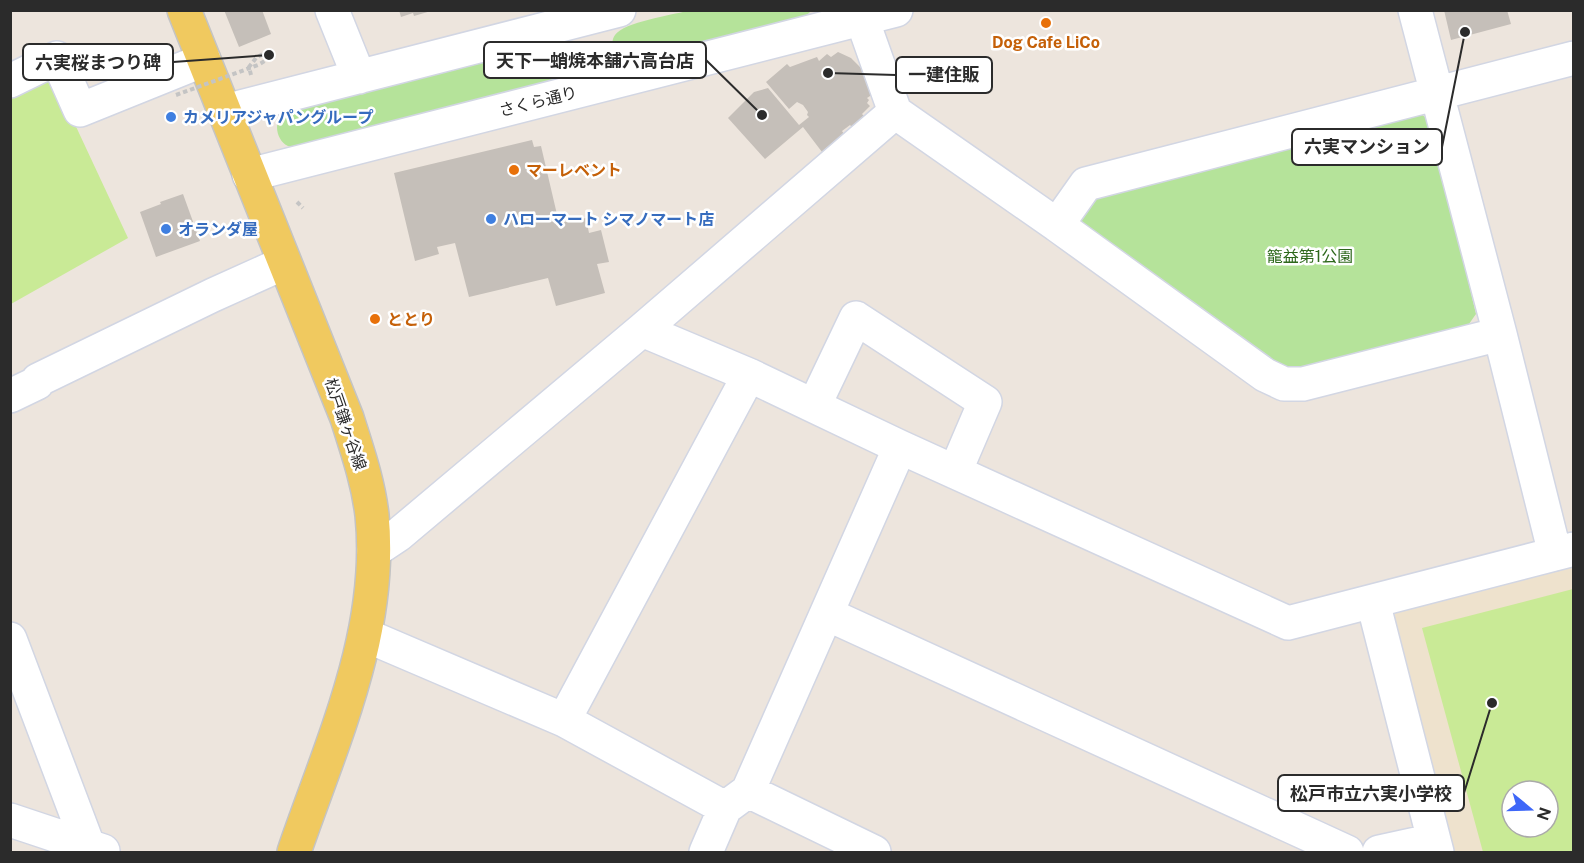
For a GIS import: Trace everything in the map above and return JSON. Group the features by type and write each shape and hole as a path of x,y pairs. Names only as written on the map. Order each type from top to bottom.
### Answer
{"main road":[{"name":"松戸鎌ヶ谷線","path":"184,10 347,418 363,470 372,513 373,591 365,635 345,704 294,852"}],"street":[{"path":"332,10 359,77"},
{"path":"225,111 619,10"},
{"name":"さくら通り","path":"249,175 896,10"},
{"path":"642,330 749,375 900,447 1287,622 1564,552 1500,334 1415,10"},
{"path":"862,19 895,112 1265,375 1284,384 1303,384 1500,334"},
{"path":"10,81 57,58 80,110 204,60"},
{"path":"1057,225 1086,184 1574,58"},
{"path":"374,550 398,535 642,330 895,112"},
{"path":"10,396 37,383 38,380 213,295 284,263"},
{"path":"814,406 856,318 985,402 955,472"},
{"path":"564,720 749,375"},
{"path":"706,852 737,800 828,614 900,447"},
{"path":"1373,602 1436,846 1379,852"},
{"path":"828,614 1347,852"},
{"path":"365,635 564,720 737,800 874,852"},
{"path":"10,639 98,849"},
{"path":"10,820 98,849"}],"path":[{"path":"176,95 258,65 273,56 270,50 256,58 249,67"},
{"path":"297,202 303,208"}],"shaded area":[{"path":"1573,564 1573,852 1449,852 1389,616 1393,610"}],"green space":[{"path":"687,11 811,11 791,21 625,62 615,53 613,40 620,30 638,23"},
{"path":"543,47 557,55 558,75 551,82 300,146 291,147 284,144 278,133 277,124 281,117 294,111"},
{"path":"51,73 128,238 11,304 11,93"},
{"name":"籠益第1公園","path":"1414,110 1430,120 1476,314 1464,331 1303,384 1057,225 1086,184"},
{"path":"1573,589 1573,852 1483,852 1422,628"}],"building":[{"path":"224,10 262,10 271,34 239,47"},
{"path":"399,10 431,10 431,11 401,17"},
{"path":"1444,10 1507,10 1511,24 1451,40"},
{"path":"838,52 851,58 864,71 871,88 869,90 873,94 867,98 870,106 862,114 864,116 852,127 850,125 842,131 844,134 822,152 803,127 765,159 728,118 754,92 768,88 799,125 809,117 803,105 797,102 789,109 766,82 787,64 790,67 817,57 819,61 827,54 831,57"},
{"path":"532,140 534,147 541,146 559,223 586,218 589,233 601,230 609,262 597,264 605,293 556,306 548,278 469,297 455,243 437,247 439,254 415,261 394,173"},
{"path":"183,194 200,241 156,257 140,212"}],"place":[{"name":"Dog Cafe LiCo","path":"1046,23"},
{"name":"六実マンション","path":"1465,32"},
{"name":"六実桜まつり碑","path":"269,55"},
{"name":"一建住販","path":"828,73"},
{"name":"天下一蛸焼本舗六高台店","path":"762,115"},
{"name":"カメリアジャパングループ","path":"171,117"},
{"name":"マーレベント","path":"514,170"},
{"name":"ハローマート シマノマート店","path":"491,219"},
{"name":"オランダ屋","path":"166,229"},
{"name":"ととり","path":"375,319"},
{"name":"松戸市立六実小学校","path":"1492,703"}]}
